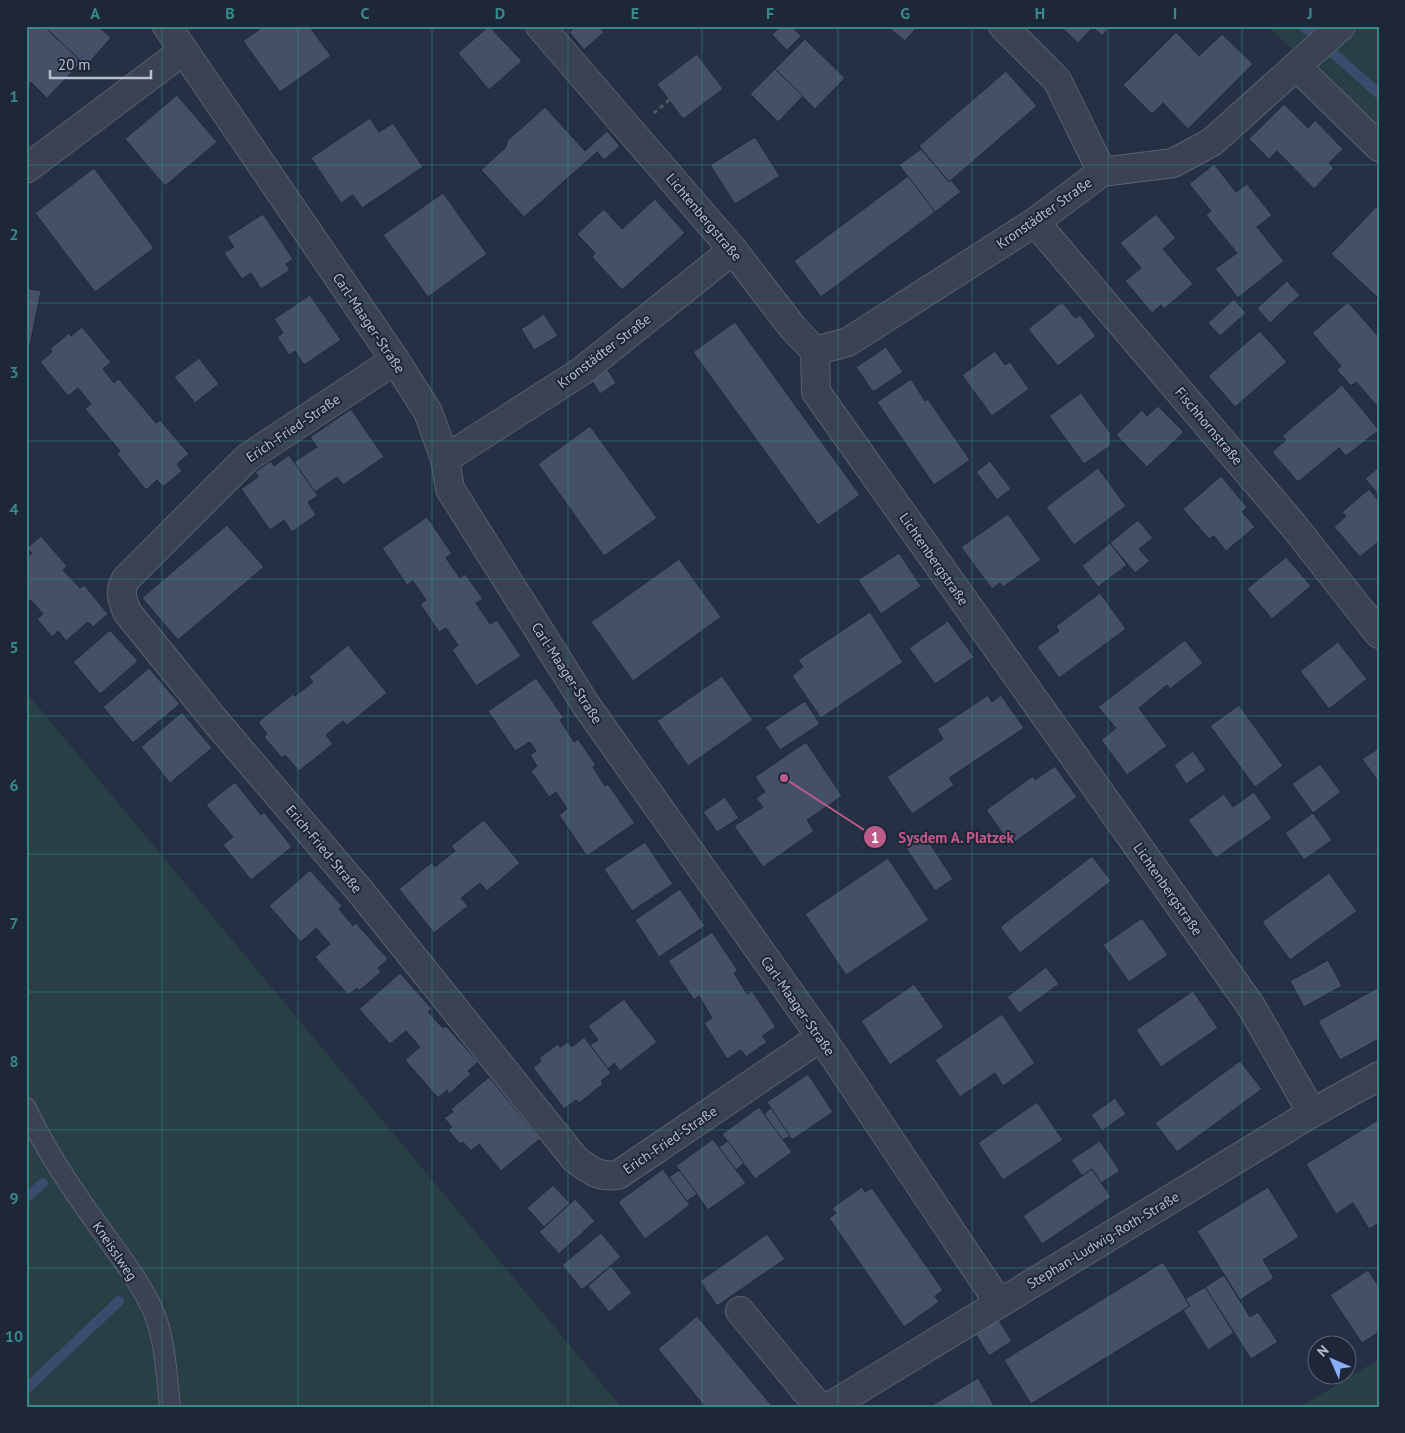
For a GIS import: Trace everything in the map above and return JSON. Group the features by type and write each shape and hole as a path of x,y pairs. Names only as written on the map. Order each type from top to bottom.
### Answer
{"street":[{"name":"Carl-Maager-Straße","path":"167,26 395,360 428,412 444,459 450,489 586,705 820,1037 999,1303"},
{"name":"Lichtenbergstraße","path":"540,26 733,250 793,328 814,351 816,392 1251,1006 1312,1113"},
{"path":"1003,26 1057,80 1102,172"},
{"name":"Kronstädter Straße","path":"814,351 848,342 1035,222 1102,172 1173,163 1212,142 1341,26"},
{"path":"26,169 183,52"},
{"path":"1297,67 1379,147"},
{"name":"Fischhornstraße","path":"1035,222 1293,526 1379,634"},
{"name":"Kronstädter Straße","path":"444,459 582,371 733,250"},
{"name":"Erich-Fried-Straße","path":"395,360 247,458 126,579 122,586 121,597 127,612 223,730 360,891 575,1159 591,1172 606,1177 618,1175 820,1037"},
{"name":"Stephan-Ludwig-Roth-Straße","path":"828,1407 1312,1113 1379,1076"},
{"path":"740,1311 819,1407"}],"lane":[{"name":"Kneisslweg","path":"26,1108 40,1136 96,1223 123,1258 152,1307 163,1341 170,1407"}],"green space":[{"path":"1267,26 1379,26 1379,129"},
{"path":"26,692 621,1407 26,1407"},
{"path":"1379,1359 1379,1407 1300,1407 1335,1386 1358,1386 1358,1372"}],"building":[{"path":"26,26 44,26 82,62 47,98 31,82 26,87"},
{"path":"44,26 98,26 111,38 86,66"},
{"path":"264,26 309,26 331,56 280,92 243,41"},
{"path":"489,26 522,61 489,90 458,53"},
{"path":"576,26 598,26 604,32 584,50 569,32"},
{"path":"781,26 791,26 801,36 787,50 772,35"},
{"path":"887,26 918,26 905,41"},
{"path":"1060,26 1111,26 1102,36 1093,27 1078,43"},
{"path":"1176,32 1199,56 1222,34 1253,64 1188,129 1163,103 1152,114 1123,85"},
{"path":"805,39 845,78 815,109 775,69"},
{"path":"697,54 723,89 683,119 657,84"},
{"path":"775,69 803,96 778,122 750,94"},
{"path":"1006,71 1037,106 949,182 919,146"},
{"path":"177,95 217,142 165,186 125,139"},
{"path":"1284,104 1308,128 1315,120 1343,149 1329,163 1334,168 1314,189 1277,151 1269,159 1249,139"},
{"path":"545,107 585,151 607,131 620,146 604,160 597,152 524,217 481,170 506,147 507,141"},
{"path":"370,118 379,132 393,123 423,167 362,208 353,195 341,203 311,158"},
{"path":"755,137 780,176 735,204 710,165"},
{"path":"921,149 949,182 951,180 961,192 935,212 899,165"},
{"path":"1214,164 1236,192 1247,184 1272,215 1257,227 1284,261 1238,298 1215,269 1237,253 1206,215 1211,211 1189,184"},
{"path":"94,168 154,248 95,292 35,213"},
{"path":"908,176 935,212 821,297 794,261"},
{"path":"443,193 487,254 428,297 383,235"},
{"path":"655,199 685,233 622,290 592,257 595,253 577,234 604,209 622,229"},
{"path":"1379,204 1379,295 1377,297 1331,254"},
{"path":"263,214 293,259 286,264 290,270 261,289 251,273 242,279 224,253 234,247 227,237"},
{"path":"1156,214 1176,238 1163,249 1193,284 1164,309 1161,305 1152,313 1125,281 1141,268 1120,243"},
{"path":"1287,281 1300,295 1270,323 1257,308"},
{"path":"26,288 41,291 30,345 26,345"},
{"path":"310,295 341,340 304,365 295,351 289,355 277,337 283,333 274,319"},
{"path":"1234,299 1246,313 1220,336 1208,323"},
{"path":"1062,302 1075,318 1080,315 1096,336 1058,366 1028,329"},
{"path":"1348,302 1379,337 1379,408 1356,382 1351,386 1337,370 1341,366 1312,333"},
{"path":"544,314 558,336 534,350 521,329"},
{"path":"735,322 860,495 818,525 693,352"},
{"path":"82,327 111,362 103,369 114,383 119,379 156,423 160,420 189,454 177,464 182,471 163,487 157,480 146,490 117,454 120,451 85,409 91,404 78,388 68,396 40,362 52,352 50,349 69,333 71,336"},
{"path":"1260,331 1287,362 1235,407 1208,376"},
{"path":"886,347 903,372 873,392 856,367"},
{"path":"995,351 1005,365 1010,362 1029,389 992,416 962,375"},
{"path":"199,358 219,384 195,403 174,377"},
{"path":"606,367 616,383 600,394 590,378"},
{"path":"911,379 925,401 928,399 970,460 934,485 877,402"},
{"path":"1342,385 1379,430 1346,456 1339,448 1298,482 1272,452 1286,440 1282,436"},
{"path":"1081,393 1111,434 1110,446 1084,464 1049,416"},
{"path":"1158,406 1184,432 1147,467 1116,435 1142,410 1147,416"},
{"path":"351,409 384,457 343,485 337,477 315,492 294,462 317,447 310,437"},
{"path":"590,426 657,518 604,556 538,464"},
{"path":"289,455 318,496 308,502 316,515 292,532 284,520 270,530 241,489 258,477 255,472 271,461 274,466"},
{"path":"990,461 1011,489 997,500 976,472"},
{"path":"1379,467 1379,495 1365,479"},
{"path":"1098,468 1126,506 1074,545 1046,507"},
{"path":"1221,476 1247,507 1242,512 1255,527 1226,551 1214,536 1209,539 1183,509"},
{"path":"1369,489 1379,501 1379,541 1360,557 1334,527 1346,516 1342,512"},
{"path":"1008,514 1041,560 1003,587 1000,583 992,589 961,547"},
{"path":"427,517 452,554 446,558 460,578 465,574 483,599 476,603 490,624 497,620 521,656 476,686 452,650 458,645 446,628 439,632 420,604 426,600 413,581 407,585 382,548"},
{"path":"1138,520 1153,538 1139,549 1150,561 1135,573 1110,543"},
{"path":"227,525 264,567 178,640 142,598"},
{"path":"41,536 67,566 63,570 80,588 84,585 108,614 93,627 88,622 66,641 58,631 52,637 37,619 43,614 31,600 26,604 26,558 32,553 27,548"},
{"path":"1110,543 1127,565 1098,587 1082,566"},
{"path":"899,553 921,586 881,614 858,580"},
{"path":"1286,557 1311,586 1272,619 1247,589"},
{"path":"679,559 721,617 633,681 591,622"},
{"path":"1100,593 1126,629 1059,678 1037,647 1059,631 1056,626"},
{"path":"870,612 903,662 821,718 792,676 803,667 798,660"},
{"path":"948,621 974,657 935,684 909,648"},
{"path":"110,630 138,661 100,694 73,662"},
{"path":"1185,640 1203,663 1170,689 1167,685 1139,708 1167,746 1127,775 1101,740 1116,728 1098,707"},
{"path":"1338,642 1367,679 1329,709 1300,671"},
{"path":"348,645 387,693 347,725 343,721 326,735 333,744 299,771 285,755 282,758 264,737 267,734 258,722 293,694 295,696 313,682 309,677"},
{"path":"149,668 180,704 133,743 103,707"},
{"path":"722,676 753,720 688,766 657,721"},
{"path":"536,678 564,718 560,720 574,742 578,739 596,765 593,767 605,786 608,784 635,823 587,856 559,815 567,809 556,792 549,797 531,771 537,766 530,755 536,751 530,742 515,751 488,711"},
{"path":"988,695 992,702 1001,695 1024,728 949,778 954,785 912,814 887,777 943,739 937,729"},
{"path":"805,701 820,724 780,750 765,727"},
{"path":"1239,705 1283,766 1255,787 1210,726"},
{"path":"182,712 212,748 170,783 141,747"},
{"path":"806,742 842,796 807,820 814,831 763,867 734,826 763,807 756,798 765,792 755,777"},
{"path":"1379,748 1379,782 1362,759"},
{"path":"1193,751 1206,770 1186,784 1174,765"},
{"path":"1320,764 1341,792 1313,813 1292,784"},
{"path":"1055,766 1077,797 1011,845 986,810 1033,776 1035,780"},
{"path":"235,782 261,815 264,812 292,847 251,880 223,845 233,837 206,805"},
{"path":"1254,792 1272,818 1216,858 1188,820 1224,794 1233,807"},
{"path":"725,797 739,818 717,832 703,812"},
{"path":"1313,813 1332,840 1304,860 1285,833"},
{"path":"484,820 520,863 487,891 480,883 461,898 468,906 434,933 399,889 432,862 435,867 455,851 451,846"},
{"path":"925,836 953,879 935,891 906,848"},
{"path":"645,842 673,884 632,911 604,869"},
{"path":"1092,856 1111,881 1020,953 1000,927"},
{"path":"888,858 929,920 846,975 805,914"},
{"path":"310,870 342,906 339,909 353,926 356,923 388,959 378,968 381,972 359,991 357,988 348,995 315,957 330,944 316,928 301,942 269,906"},
{"path":"1329,873 1357,911 1290,960 1262,922"},
{"path":"680,889 705,926 659,957 635,920"},
{"path":"1142,918 1168,955 1129,982 1103,945"},
{"path":"712,932 738,971 734,973 747,994 752,991 776,1027 762,1036 767,1042 746,1057 741,1050 727,1059 704,1023 712,1018 699,996 694,1000 668,961"},
{"path":"1328,960 1342,986 1304,1007 1290,981"},
{"path":"1046,967 1059,984 1019,1013 1007,997"},
{"path":"400,973 432,1009 428,1012 443,1028 446,1026 478,1062 468,1071 471,1074 449,1094 447,1090 438,1098 405,1060 420,1047 406,1031 390,1044 359,1009"},
{"path":"914,984 944,1027 890,1065 861,1021"},
{"path":"1379,987 1379,1039 1340,1060 1318,1021"},
{"path":"1193,991 1218,1028 1161,1067 1136,1030"},
{"path":"624,999 657,1042 620,1071 614,1063 608,1069 590,1045 598,1040 588,1026"},
{"path":"1002,1014 1035,1063 1003,1086 995,1073 960,1097 935,1060"},
{"path":"584,1037 611,1073 601,1081 603,1084 579,1103 576,1100 564,1109 533,1068 541,1061 539,1058 558,1044 560,1047 568,1042 572,1047"},
{"path":"1240,1061 1262,1089 1177,1152 1155,1123"},
{"path":"808,1074 833,1112 792,1140 767,1102"},
{"path":"489,1077 540,1139 501,1171 479,1144 471,1151 463,1142 460,1144 448,1130 452,1127 444,1118 453,1112 451,1109"},
{"path":"1115,1098 1126,1114 1102,1131 1091,1115"},
{"path":"1037,1102 1063,1140 1003,1180 978,1143"},
{"path":"759,1107 792,1152 755,1179 722,1134"},
{"path":"771,1108 790,1136 783,1140 764,1114"},
{"path":"1378,1120 1379,1223 1369,1229 1353,1203 1336,1214 1306,1164"},
{"path":"713,1139 746,1183 708,1210 676,1166"},
{"path":"728,1141 744,1163 736,1170 719,1147"},
{"path":"1100,1141 1120,1171 1101,1183 1092,1169 1082,1176 1071,1160"},
{"path":"663,1169 690,1205 645,1239 618,1202"},
{"path":"1092,1169 1111,1197 1042,1244 1023,1216"},
{"path":"679,1170 697,1194 687,1201 669,1177"},
{"path":"553,1185 570,1203 544,1227 527,1208"},
{"path":"862,1187 865,1192 872,1188 943,1290 935,1296 939,1302 904,1327 829,1218 836,1213 832,1208"},
{"path":"1268,1187 1299,1237 1263,1260 1274,1278 1240,1300 1197,1231"},
{"path":"575,1199 595,1221 559,1254 539,1232"},
{"path":"601,1233 621,1257 582,1290 562,1265"},
{"path":"767,1234 785,1259 717,1306 700,1281"},
{"path":"1163,1262 1190,1306 1031,1404 1004,1360"},
{"path":"611,1266 632,1293 609,1312 588,1286"},
{"path":"1368,1270 1379,1287 1379,1332 1362,1343 1330,1295"},
{"path":"1224,1275 1250,1317 1258,1312 1278,1342 1251,1359 1205,1287"},
{"path":"1205,1287 1234,1333 1208,1350 1183,1310 1190,1306 1185,1299"},
{"path":"697,1316 773,1407 705,1407 658,1349"},
{"path":"998,1319 1012,1341 989,1356 975,1333"},
{"path":"978,1378 995,1407 929,1407"}],"waterway":[{"path":"1303,26 1379,94"},
{"path":"26,1198 43,1183"},
{"path":"26,1389 119,1301"}],"place":[{"name":"Sysdem A. Platzek","path":"784,778"}]}
